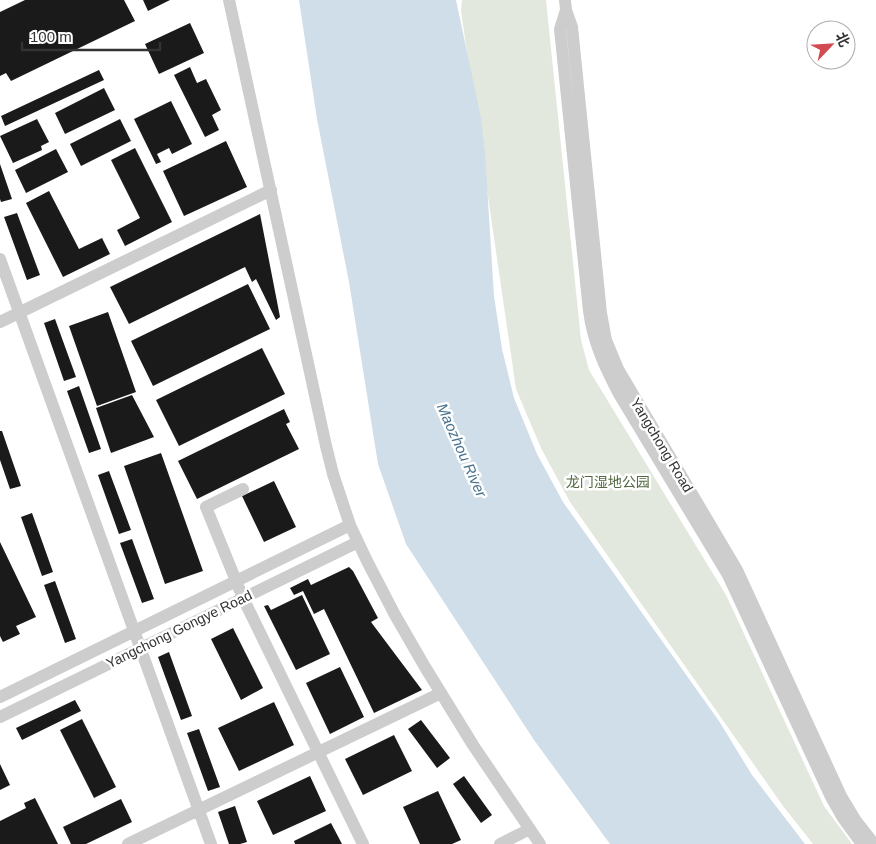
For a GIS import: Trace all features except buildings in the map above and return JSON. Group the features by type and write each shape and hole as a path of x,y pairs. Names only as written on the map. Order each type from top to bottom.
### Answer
{"street":[{"path":"230,0 326,446 350,525 395,615 440,693 540,844"},
{"name":"Yangchong Road","path":"565,5 560,29 590,320 595,342 619,394 728,575 825,786 842,818 862,844"},
{"name":"Yangchong Road","path":"565,5 572,27 602,326 611,354 624,381 737,570 841,796 856,821 874,844"},
{"path":"0,322 271,190"},
{"path":"0,259 211,844"},
{"path":"243,489 206,507 243,598 363,844"},
{"name":"Yangchong Gongye Road","path":"0,697 350,525"},
{"name":"Yangchong Gongye Road","path":"0,716 358,542"},
{"path":"128,844 440,693"},
{"path":"500,844 530,829"}],"green space":[{"name":"龙门湿地公园","path":"462,0 546,0 581,340 589,370 726,595 824,806 852,844 813,844 783,806 570,502 541,448 516,389 461,11"}],"water":[{"name":"Maozhou River","path":"299,0 456,0 481,118 494,296 502,349 514,398 537,454 563,502 719,721 752,775 805,844 610,844 534,740 406,544 378,464 349,282 317,119"}]}
